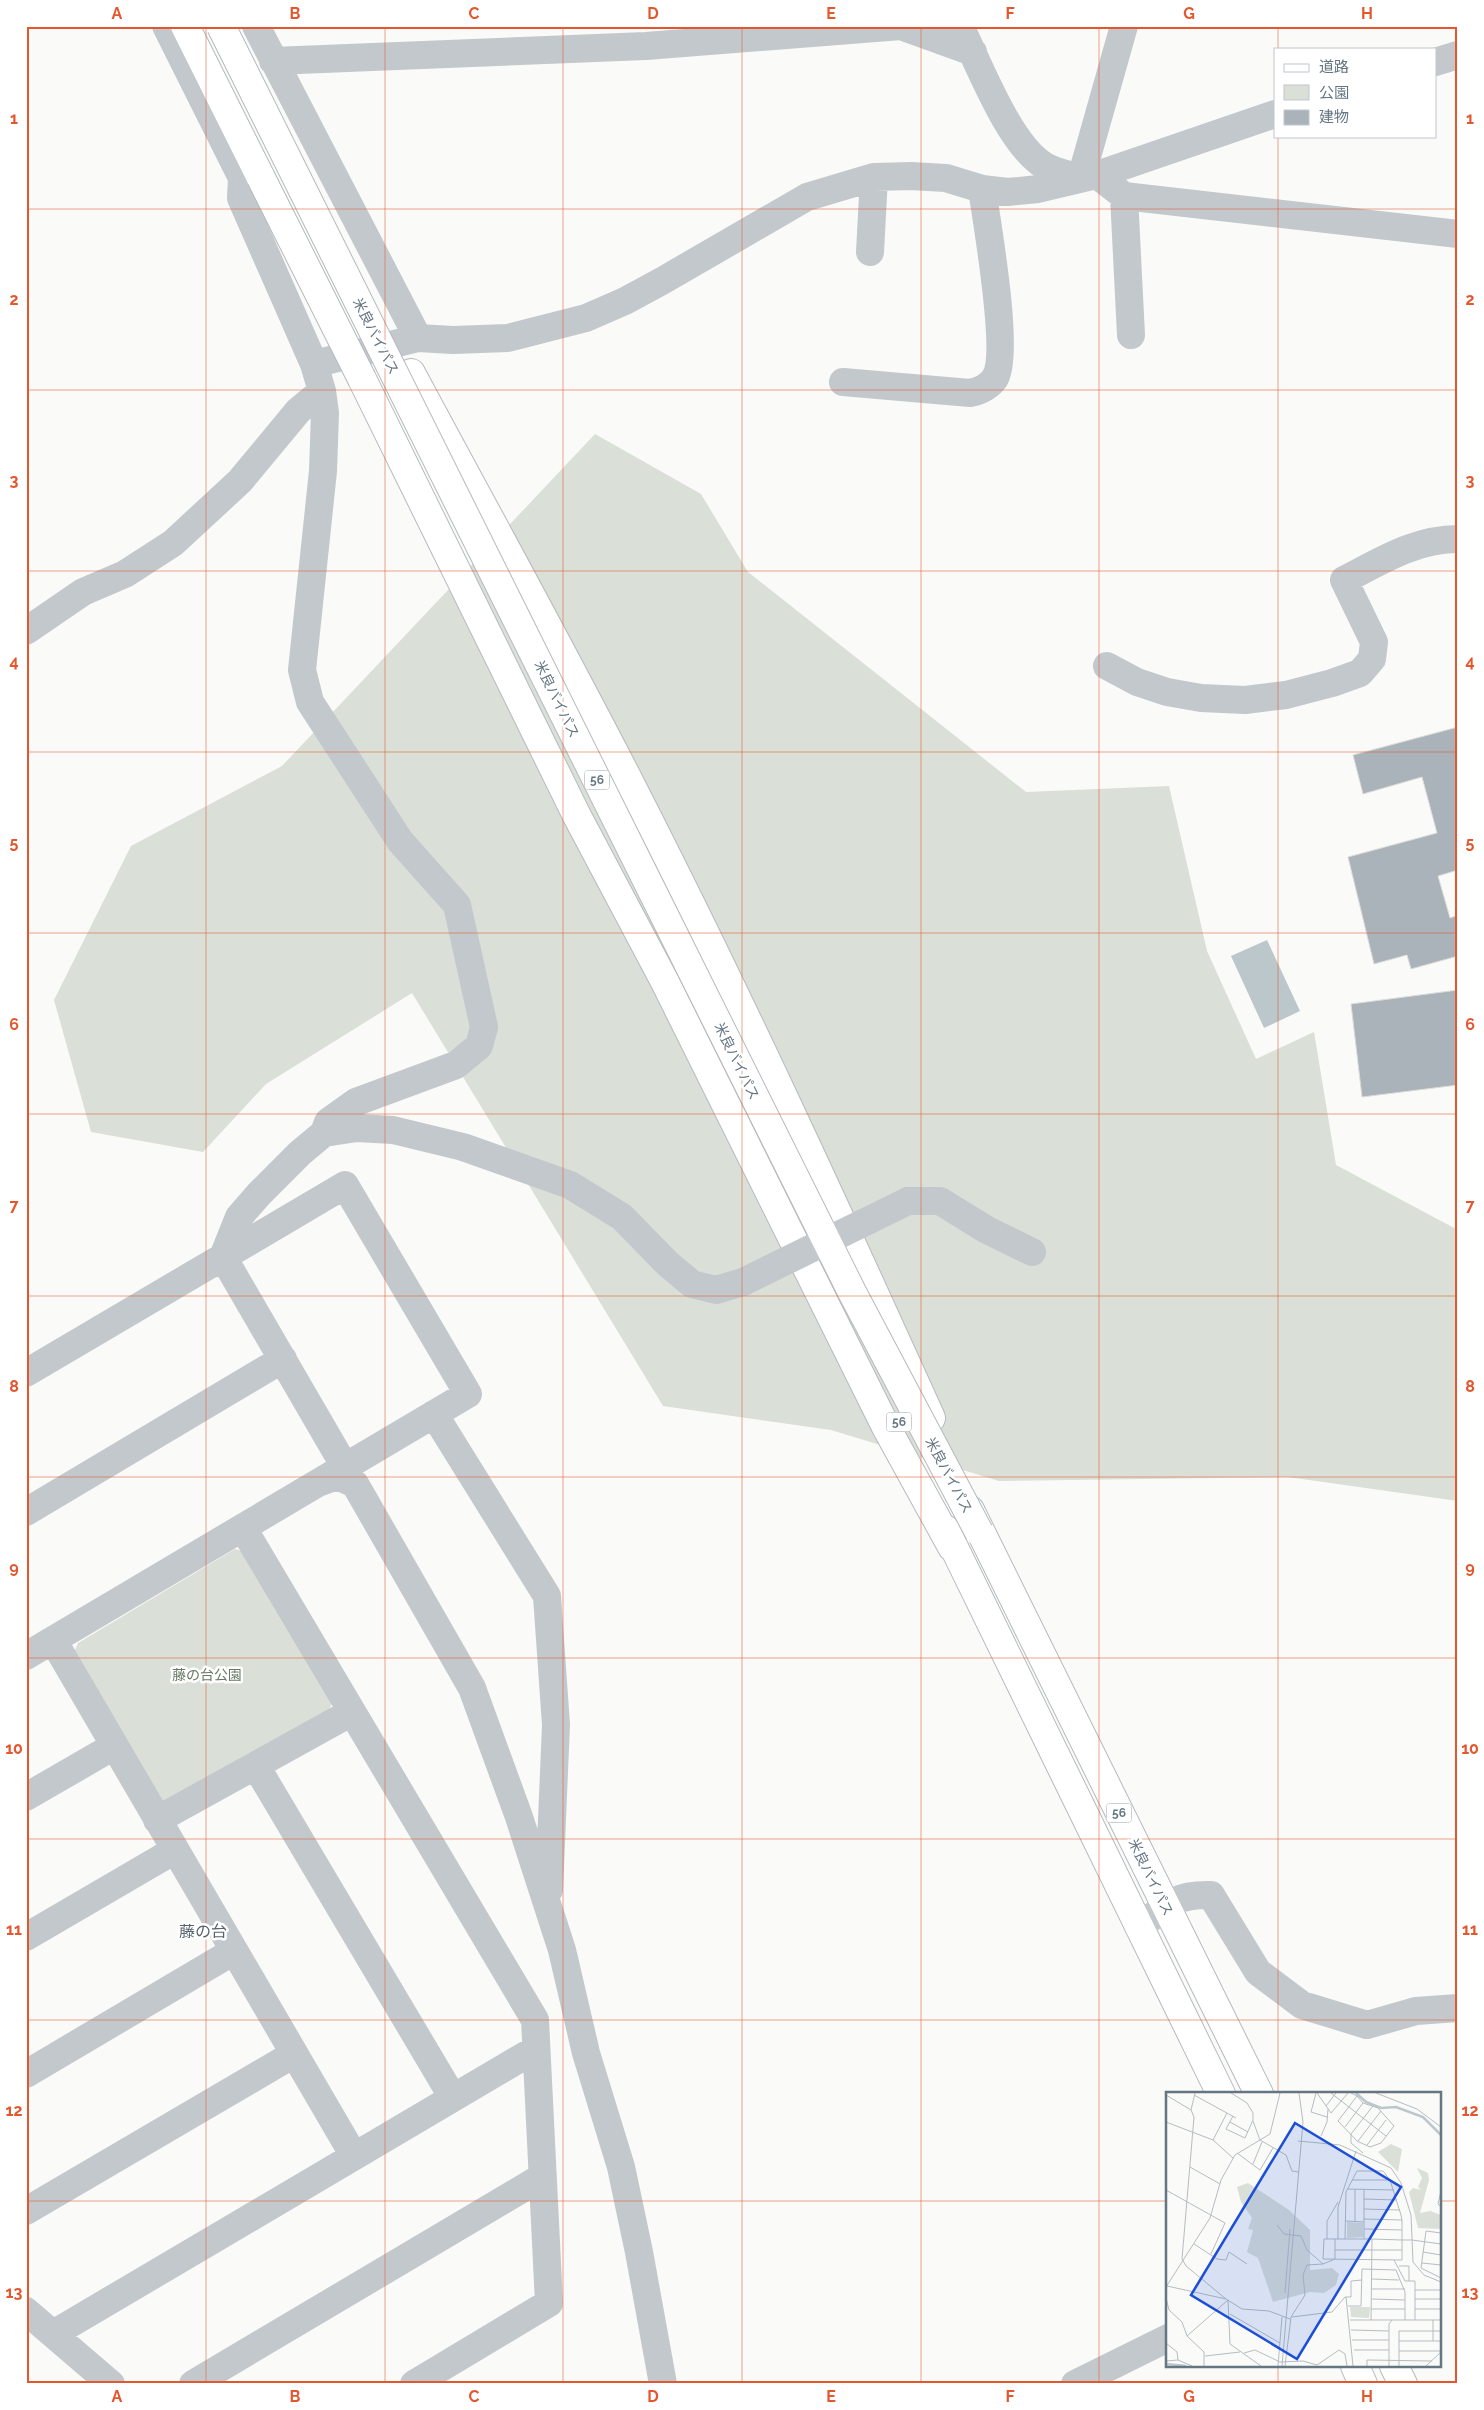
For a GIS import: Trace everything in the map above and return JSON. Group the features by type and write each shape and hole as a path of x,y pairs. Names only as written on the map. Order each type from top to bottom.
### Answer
{"main road":[{"path":"185,26 362,379 577,816 665,982 886,1427 952,1547"},
{"name":"米良バイパス","path":"205,26 588,790 898,1420 952,1547 1219,2092"},
{"name":"米良バイパス","path":"221,26 852,1292 979,1532 1258,2092"},
{"path":"235,26 411,373 631,784 714,950 835,1205 934,1423 979,1532"},
{"path":"1355,2368 1363,2384"},
{"path":"1395,2368 1403,2384"}],"street":[{"path":"166,26 242,178 241,198 314,364 322,391 325,413 323,471 302,670 310,702 400,841 457,905 484,1027 479,1046 456,1065 356,1102 328,1122 324,1133 259,1194 239,1217 223,1257"},
{"path":"256,26 272,61 418,338"},
{"path":"272,61 646,46 901,26 973,52"},
{"path":"960,26 1002,114 1022,145 1044,166 1089,177 1124,196 1457,232"},
{"path":"1089,177 1124,26"},
{"path":"1436,62 1458,55"},
{"path":"314,364 418,338 453,340 508,338 586,318 625,302 807,197 874,177 911,176 946,178 982,189 1008,192 1038,189 1089,177 1274,114"},
{"path":"870,252 874,177"},
{"path":"842,382 970,393 980,391 989,386 996,376 1001,334 982,189"},
{"path":"1124,196 1131,335"},
{"path":"26,631 83,592 126,574 173,543 240,481 298,411 322,391"},
{"path":"1107,666 1137,682 1167,692 1201,698 1245,700 1286,695 1353,676 1360,673 1372,659 1374,642 1344,580 1421,542 1439,539 1458,539"},
{"path":"324,1133 357,1128 393,1130 463,1147 570,1185 622,1217 668,1264 692,1284 716,1290 742,1282 908,1201 940,1201 986,1230 1032,1252"},
{"path":"26,1374 345,1186 468,1394 26,1656"},
{"path":"223,1257 345,1467"},
{"path":"26,1512 283,1359"},
{"path":"434,1414 547,1596 556,1725 548,1906"},
{"path":"315,1485 337,1476 355,1484 472,1688 562,1950 586,2053 621,2167 639,2252 663,2384"},
{"path":"243,1528 534,2020 549,2302 414,2384"},
{"path":"53,1640 354,2156"},
{"path":"157,1820 352,1712"},
{"path":"26,1798 114,1746"},
{"path":"256,1766 453,2098"},
{"path":"26,1937 175,1850"},
{"path":"1139,1928 1165,1906 1188,1894 1211,1895 1258,1972 1302,2005 1367,2025 1416,2011 1458,2008"},
{"path":"26,2074 234,1951"},
{"path":"53,2334 536,2050"},
{"path":"26,2211 294,2054"},
{"path":"194,2384 542,2177"},
{"path":"26,2311 111,2384"},
{"path":"1075,2384 1166,2339"}],"green space":[{"path":"595,434 701,494 748,572 1026,792 1169,786 1207,951 1256,1059 1314,1032 1336,1165 1458,1230 1458,1501 1288,1477 999,1481 831,1430 663,1406 412,993 266,1084 203,1152 91,1132 54,1000 131,846 282,766"},
{"name":"藤の台公園","path":"235,1549 247,1552 333,1699 328,1715 163,1809 73,1655 78,1643"}],"shaded area":[{"path":"1267,940 1300,1011 1264,1028 1231,956"}],"building":[{"path":"1458,727 1458,870 1438,876 1450,918 1458,915 1458,956 1411,969 1407,955 1374,964 1348,857 1437,833 1422,777 1363,794 1353,755"},
{"path":"1458,990 1458,1085 1362,1097 1351,1004"}],"district":[{"name":"藤の台","path":"203,1931"}]}
